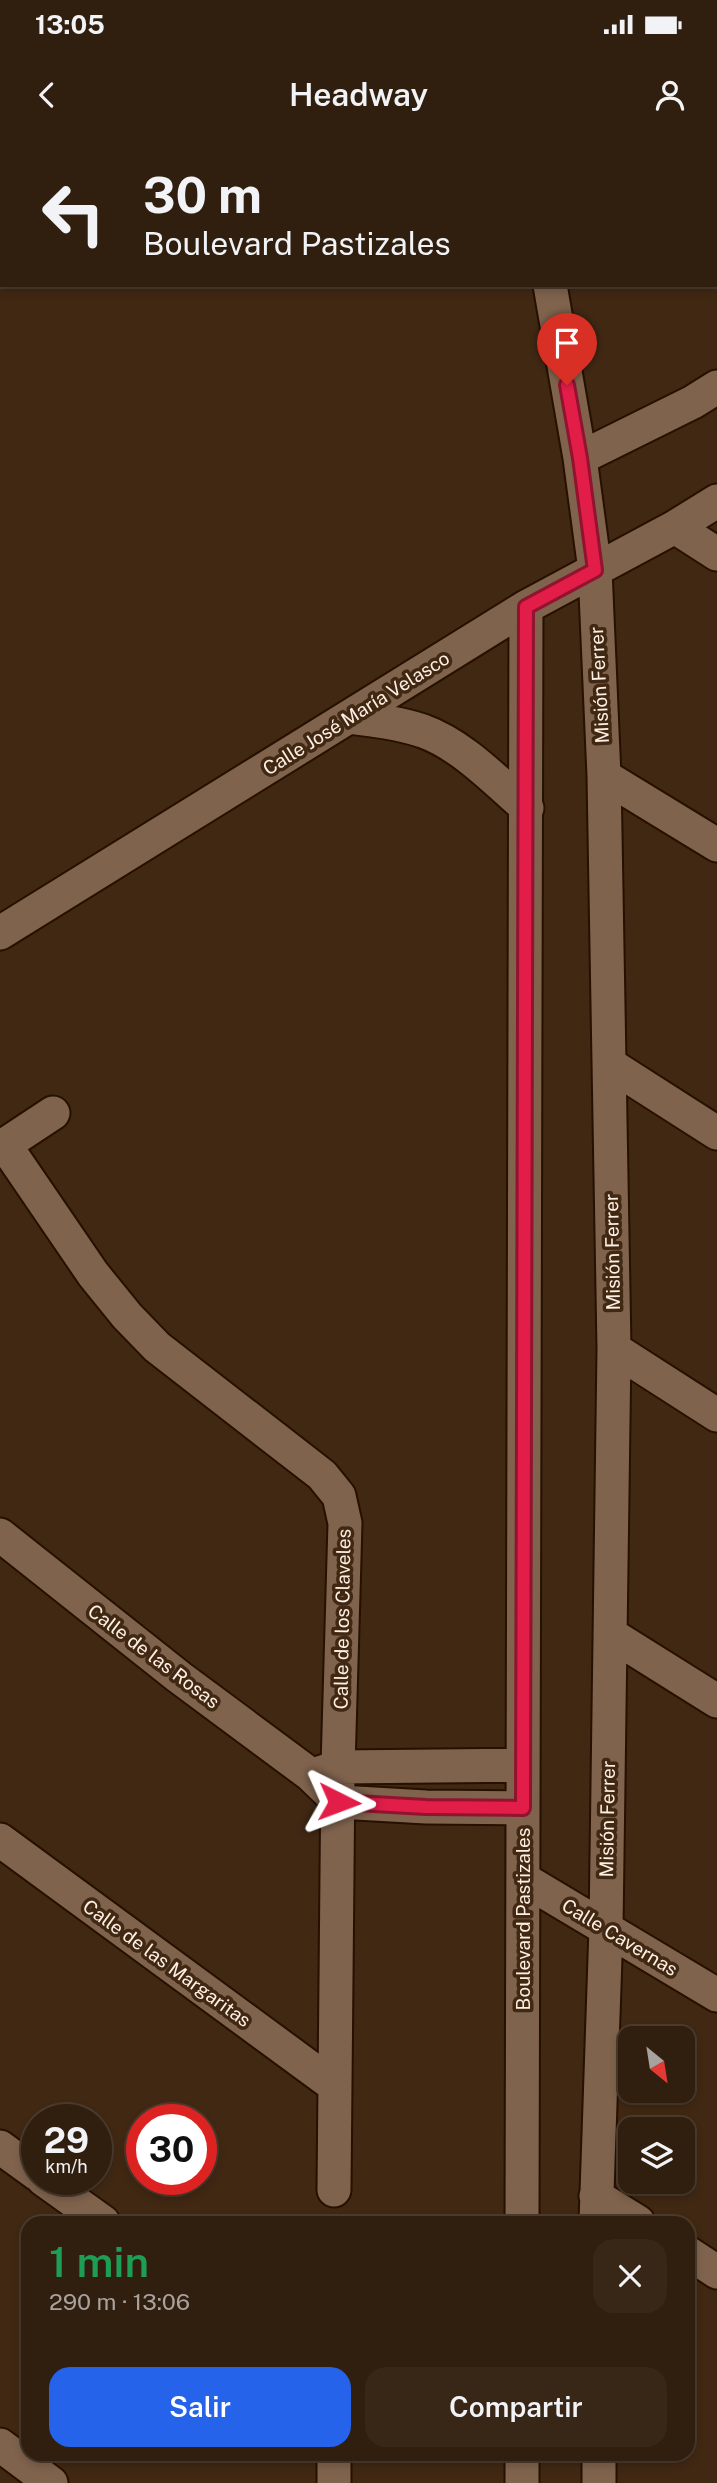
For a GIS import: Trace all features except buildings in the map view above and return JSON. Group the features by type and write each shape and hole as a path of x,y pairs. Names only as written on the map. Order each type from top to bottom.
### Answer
{"street":[{"name":"Misión Ferrer","path":"550,287 580,458 595,570 604,776 614,1349 606,1928 596,2209"},
{"path":"580,458 693,402 717,387"},
{"name":"Calle José María Velasco","path":"0,933 526,607 675,527 717,501"},
{"path":"675,527 717,554"},
{"name":"Boulevard Pastizales","path":"522,2216 526,607"},
{"path":"349,717 390,723 443,740 527,808"},
{"path":"604,776 717,845"},
{"path":"609,1065 717,1133"},
{"path":"2,1147 52,1113"},
{"name":"Calle de los Claveles","path":"2,1147 93,1274 127,1316 157,1347 322,1475 339,1496 345,1522 324,1771"},
{"path":"614,1349 717,1415"},
{"name":"Calle de las Rosas","path":"0,1535 179,1677 324,1771 339,1802"},
{"path":"610,1634 717,1701"},
{"path":"324,1771 417,1765 523,1765"},
{"path":"334,2190 339,1802 426,1807 523,1808"},
{"name":"Calle de las Margaritas","path":"0,1840 335,2086"},
{"name":"Calle Cavernas","path":"523,1878 717,1995"},
{"path":"0,2147 21,2162"},
{"path":"65,2195 95,2216"},
{"path":"596,2209 619,2216"},
{"path":"695,2258 717,2272"},
{"path":"0,2445 21,2461"},
{"path":"21,2461 51,2483"},
{"path":"334,2461 334,2483"},
{"path":"522,2461 522,2483"},
{"path":"598,2461 599,2483"}],"route":[{"path":"339,1802 426,1807 523,1808 526,607 595,570 567,385"}]}
